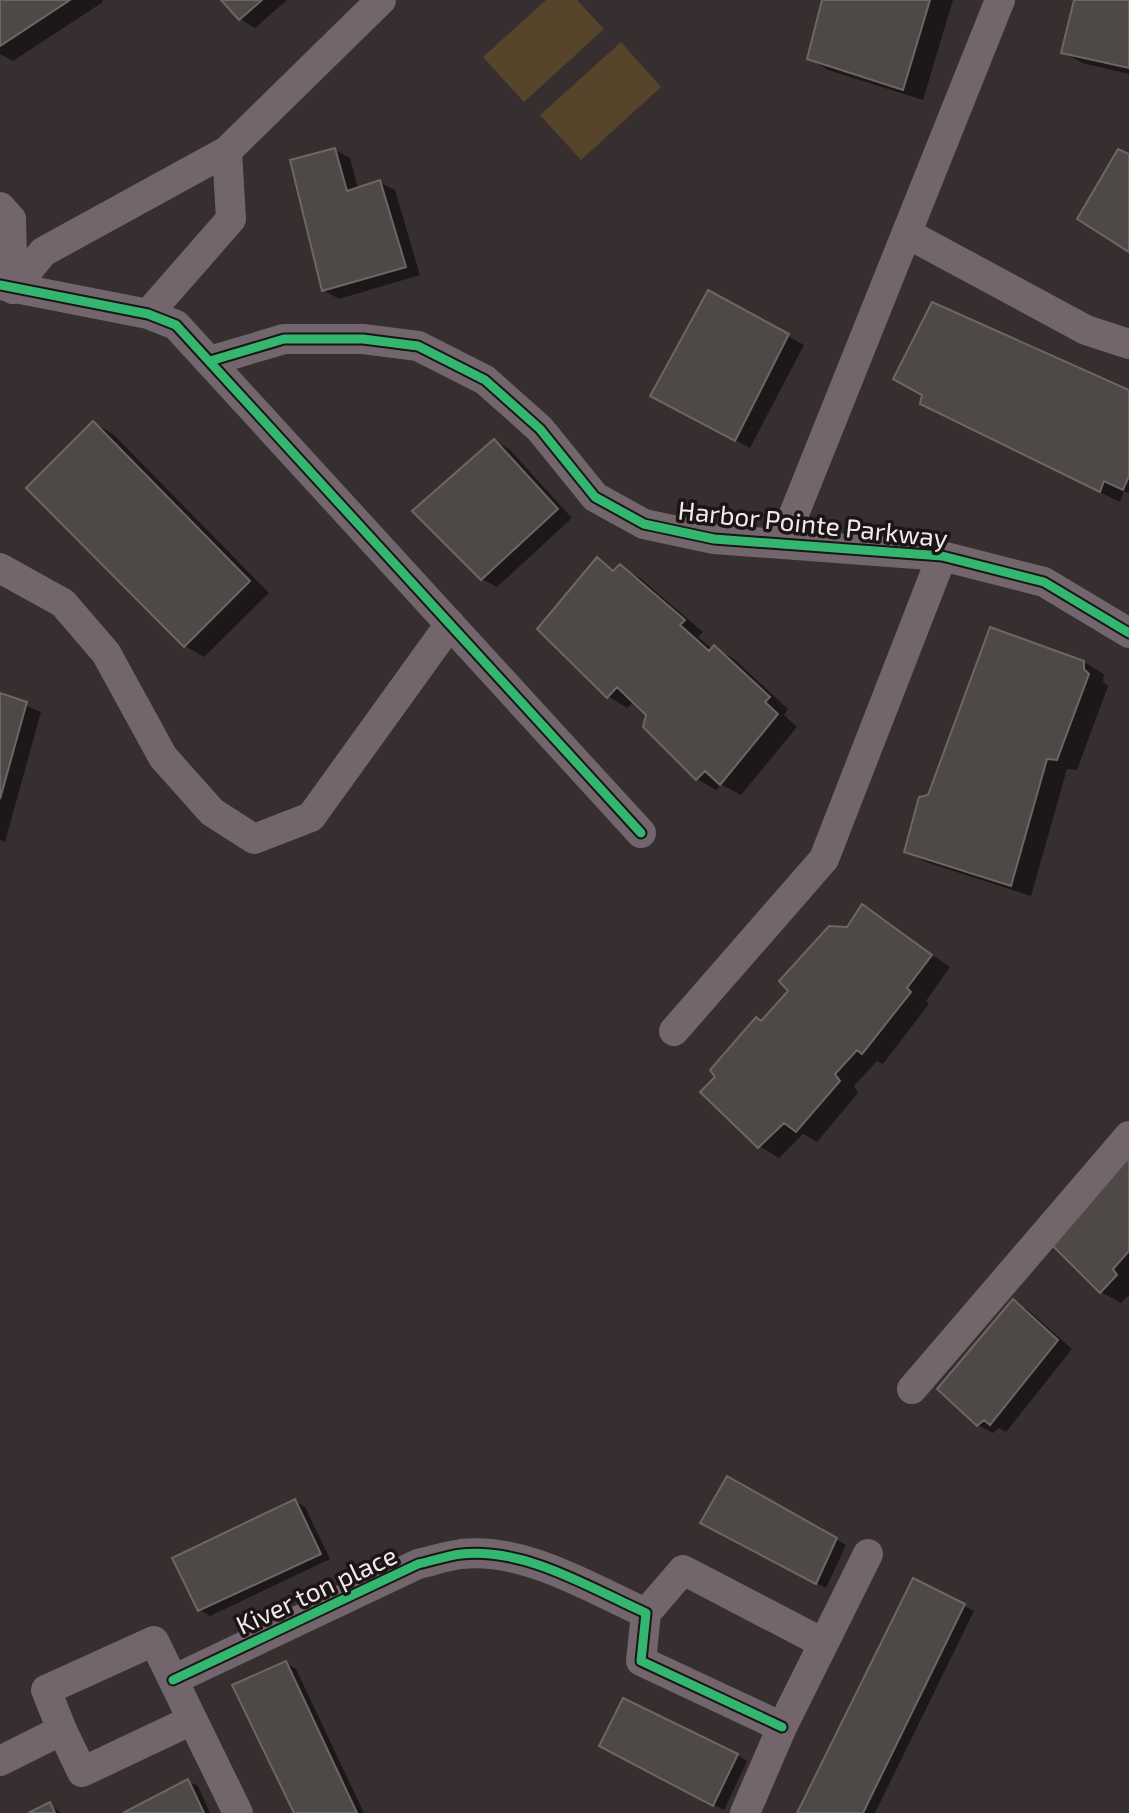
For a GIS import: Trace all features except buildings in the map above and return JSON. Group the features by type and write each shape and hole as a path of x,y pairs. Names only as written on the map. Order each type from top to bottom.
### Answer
{"street":[{"path":"7,287 43,252 227,151 381,0"},
{"path":"782,544 1000,0"},
{"path":"148,314 232,219 227,151"},
{"path":"0,207 12,219 7,287"},
{"path":"908,234 1086,330 1129,344"},
{"path":"7,287 148,314 176,325 642,833"},
{"name":"Harbor Pointe Parkway","path":"210,361 284,339 363,340 418,346 485,380 540,429 595,497 644,524 714,539 942,556 1044,582 1129,633"},
{"path":"674,1031 824,859 942,556"},
{"path":"0,568 63,603 106,653 163,757 212,812 254,839 311,817 450,624"},
{"path":"912,1390 1129,1136"},
{"path":"745,1813 782,1727 868,1553"},
{"name":"Kiver ton place","path":"173,1680 418,1564 462,1554 506,1557 548,1568 646,1613"},
{"path":"782,1727 642,1661 646,1613 683,1570 823,1643"},
{"path":"192,1720 82,1772 46,1690 154,1641 237,1813"},
{"path":"0,1761 62,1730"}],"shaded area":[{"path":"546,0 577,0 604,29 524,102 483,57"},
{"path":"621,42 661,87 581,160 540,115"}],"cycle path":[{"path":"0,285 148,314 176,325 641,833"},
{"path":"210,361 284,339 363,339 418,346 485,380 540,429 595,497 644,524 714,539 942,556 1044,582 1129,633"},
{"path":"173,1680 418,1564 461,1554 485,1554 509,1557 557,1571 646,1613 641,1661 782,1727"}]}
